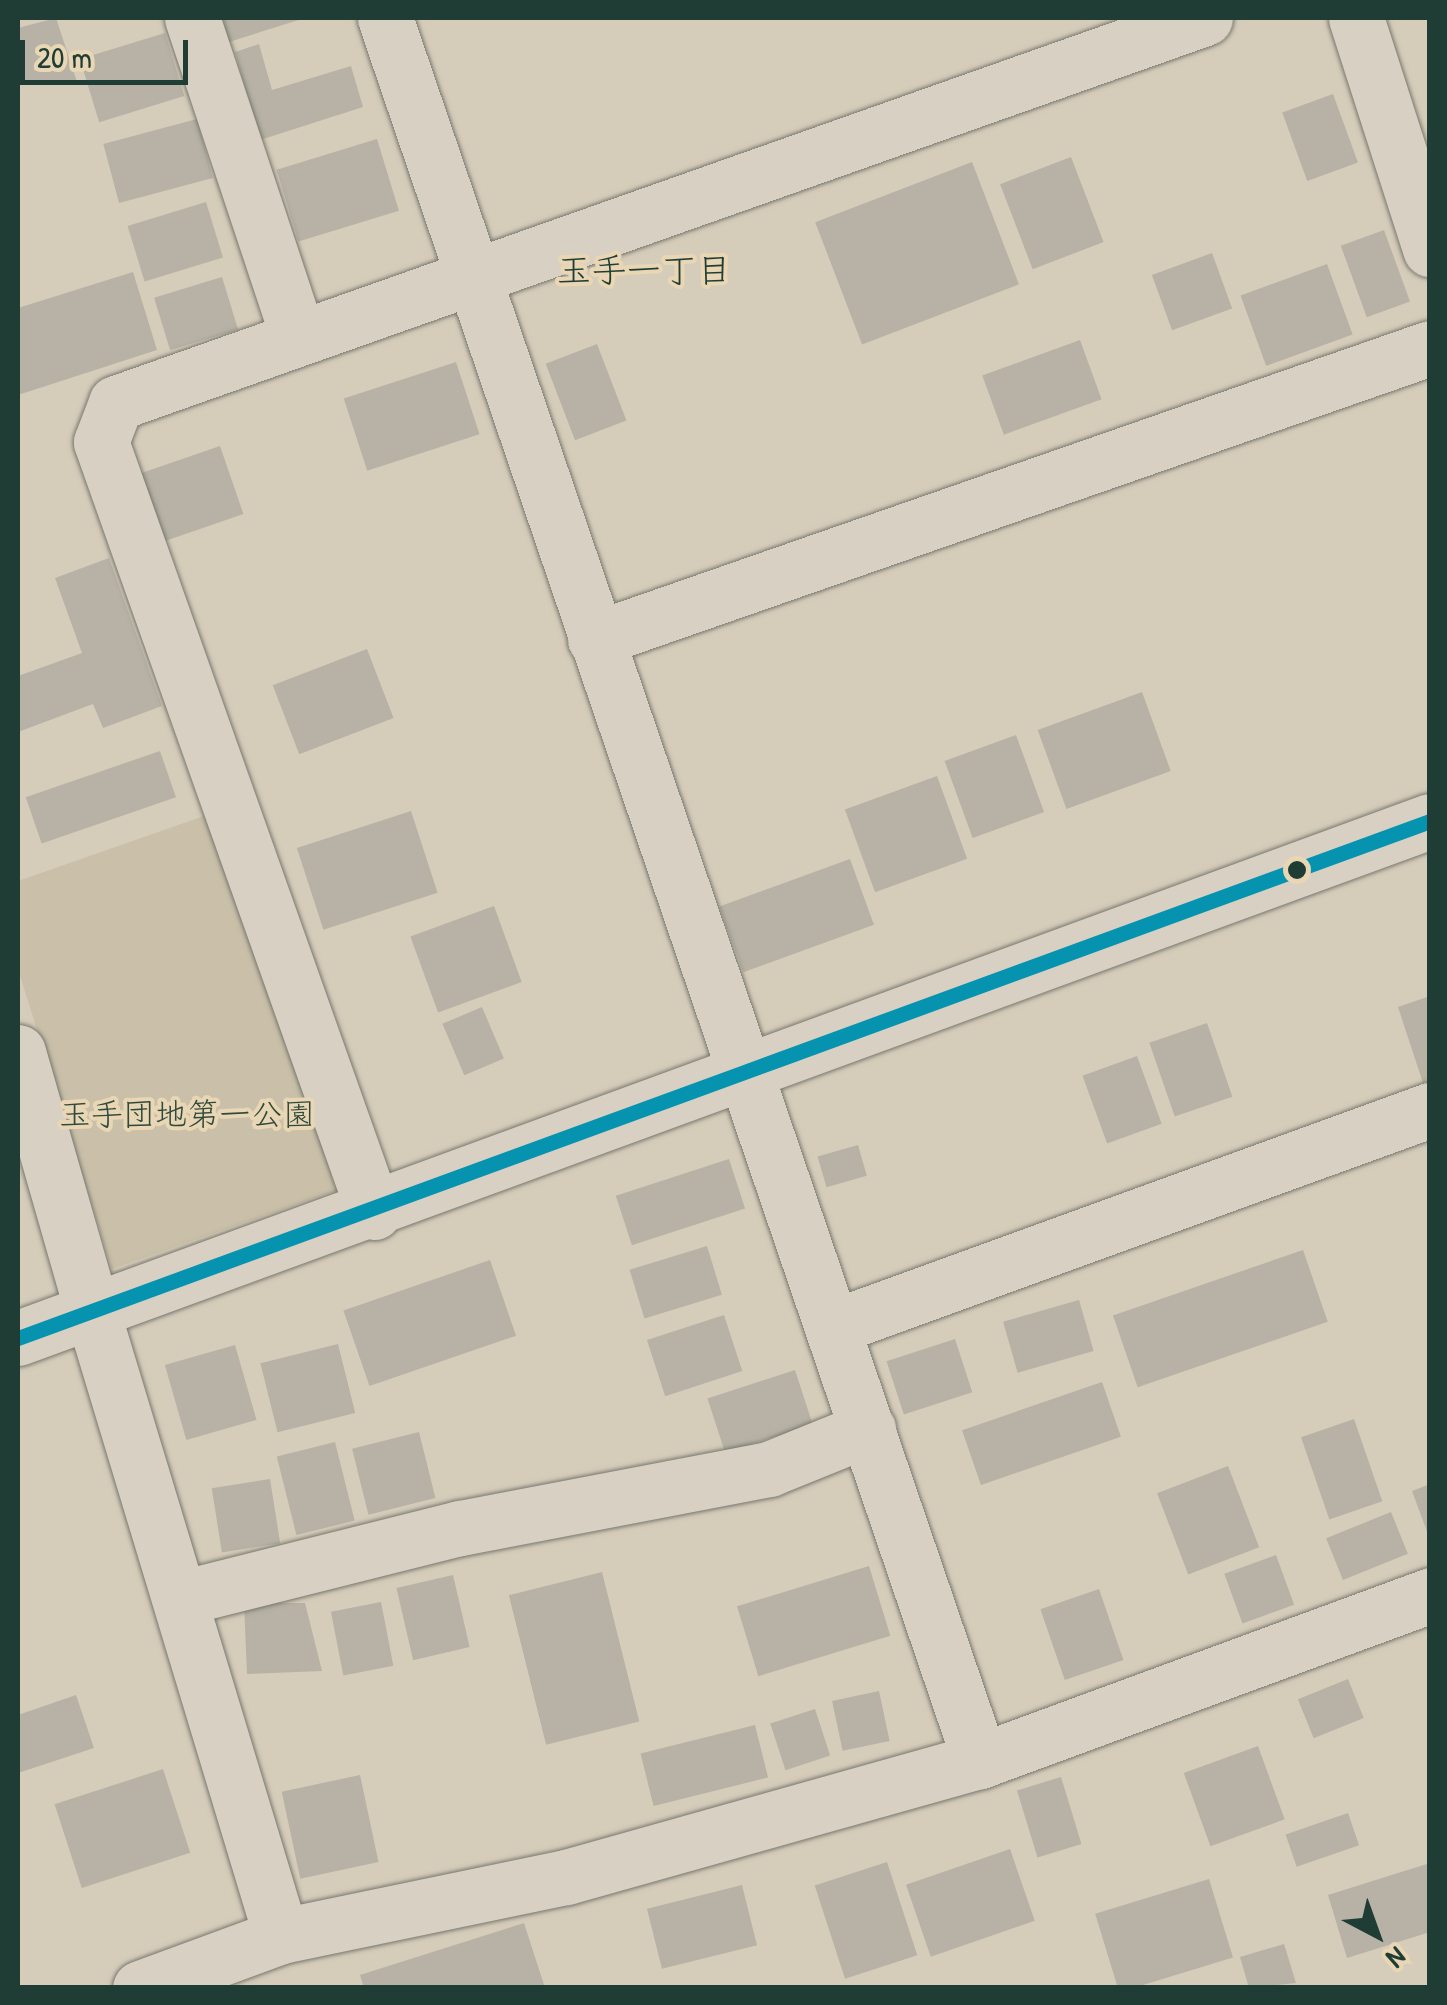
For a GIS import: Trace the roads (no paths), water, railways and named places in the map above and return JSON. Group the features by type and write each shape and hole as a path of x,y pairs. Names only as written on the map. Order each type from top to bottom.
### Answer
{"street":[{"path":"192,18 298,336"},
{"path":"384,18 594,639 749,1076 980,1762"},
{"path":"374,1212 101,442 116,403 1205,18"},
{"path":"1356,18 1430,249"},
{"path":"594,639 1430,348"},
{"path":"18,1338 749,1076 1430,820"},
{"path":"18,1052 93,1314 282,1936"},
{"path":"833,1326 1430,1110"},
{"path":"180,1598 460,1528 769,1469 868,1428"},
{"path":"140,1988 282,1936 566,1876 980,1762 1430,1595"}],"district":[{"name":"玉手一丁目","path":"644,270"}],"park label":[{"name":"玉手団地第一公園","path":"187,1114"}]}
